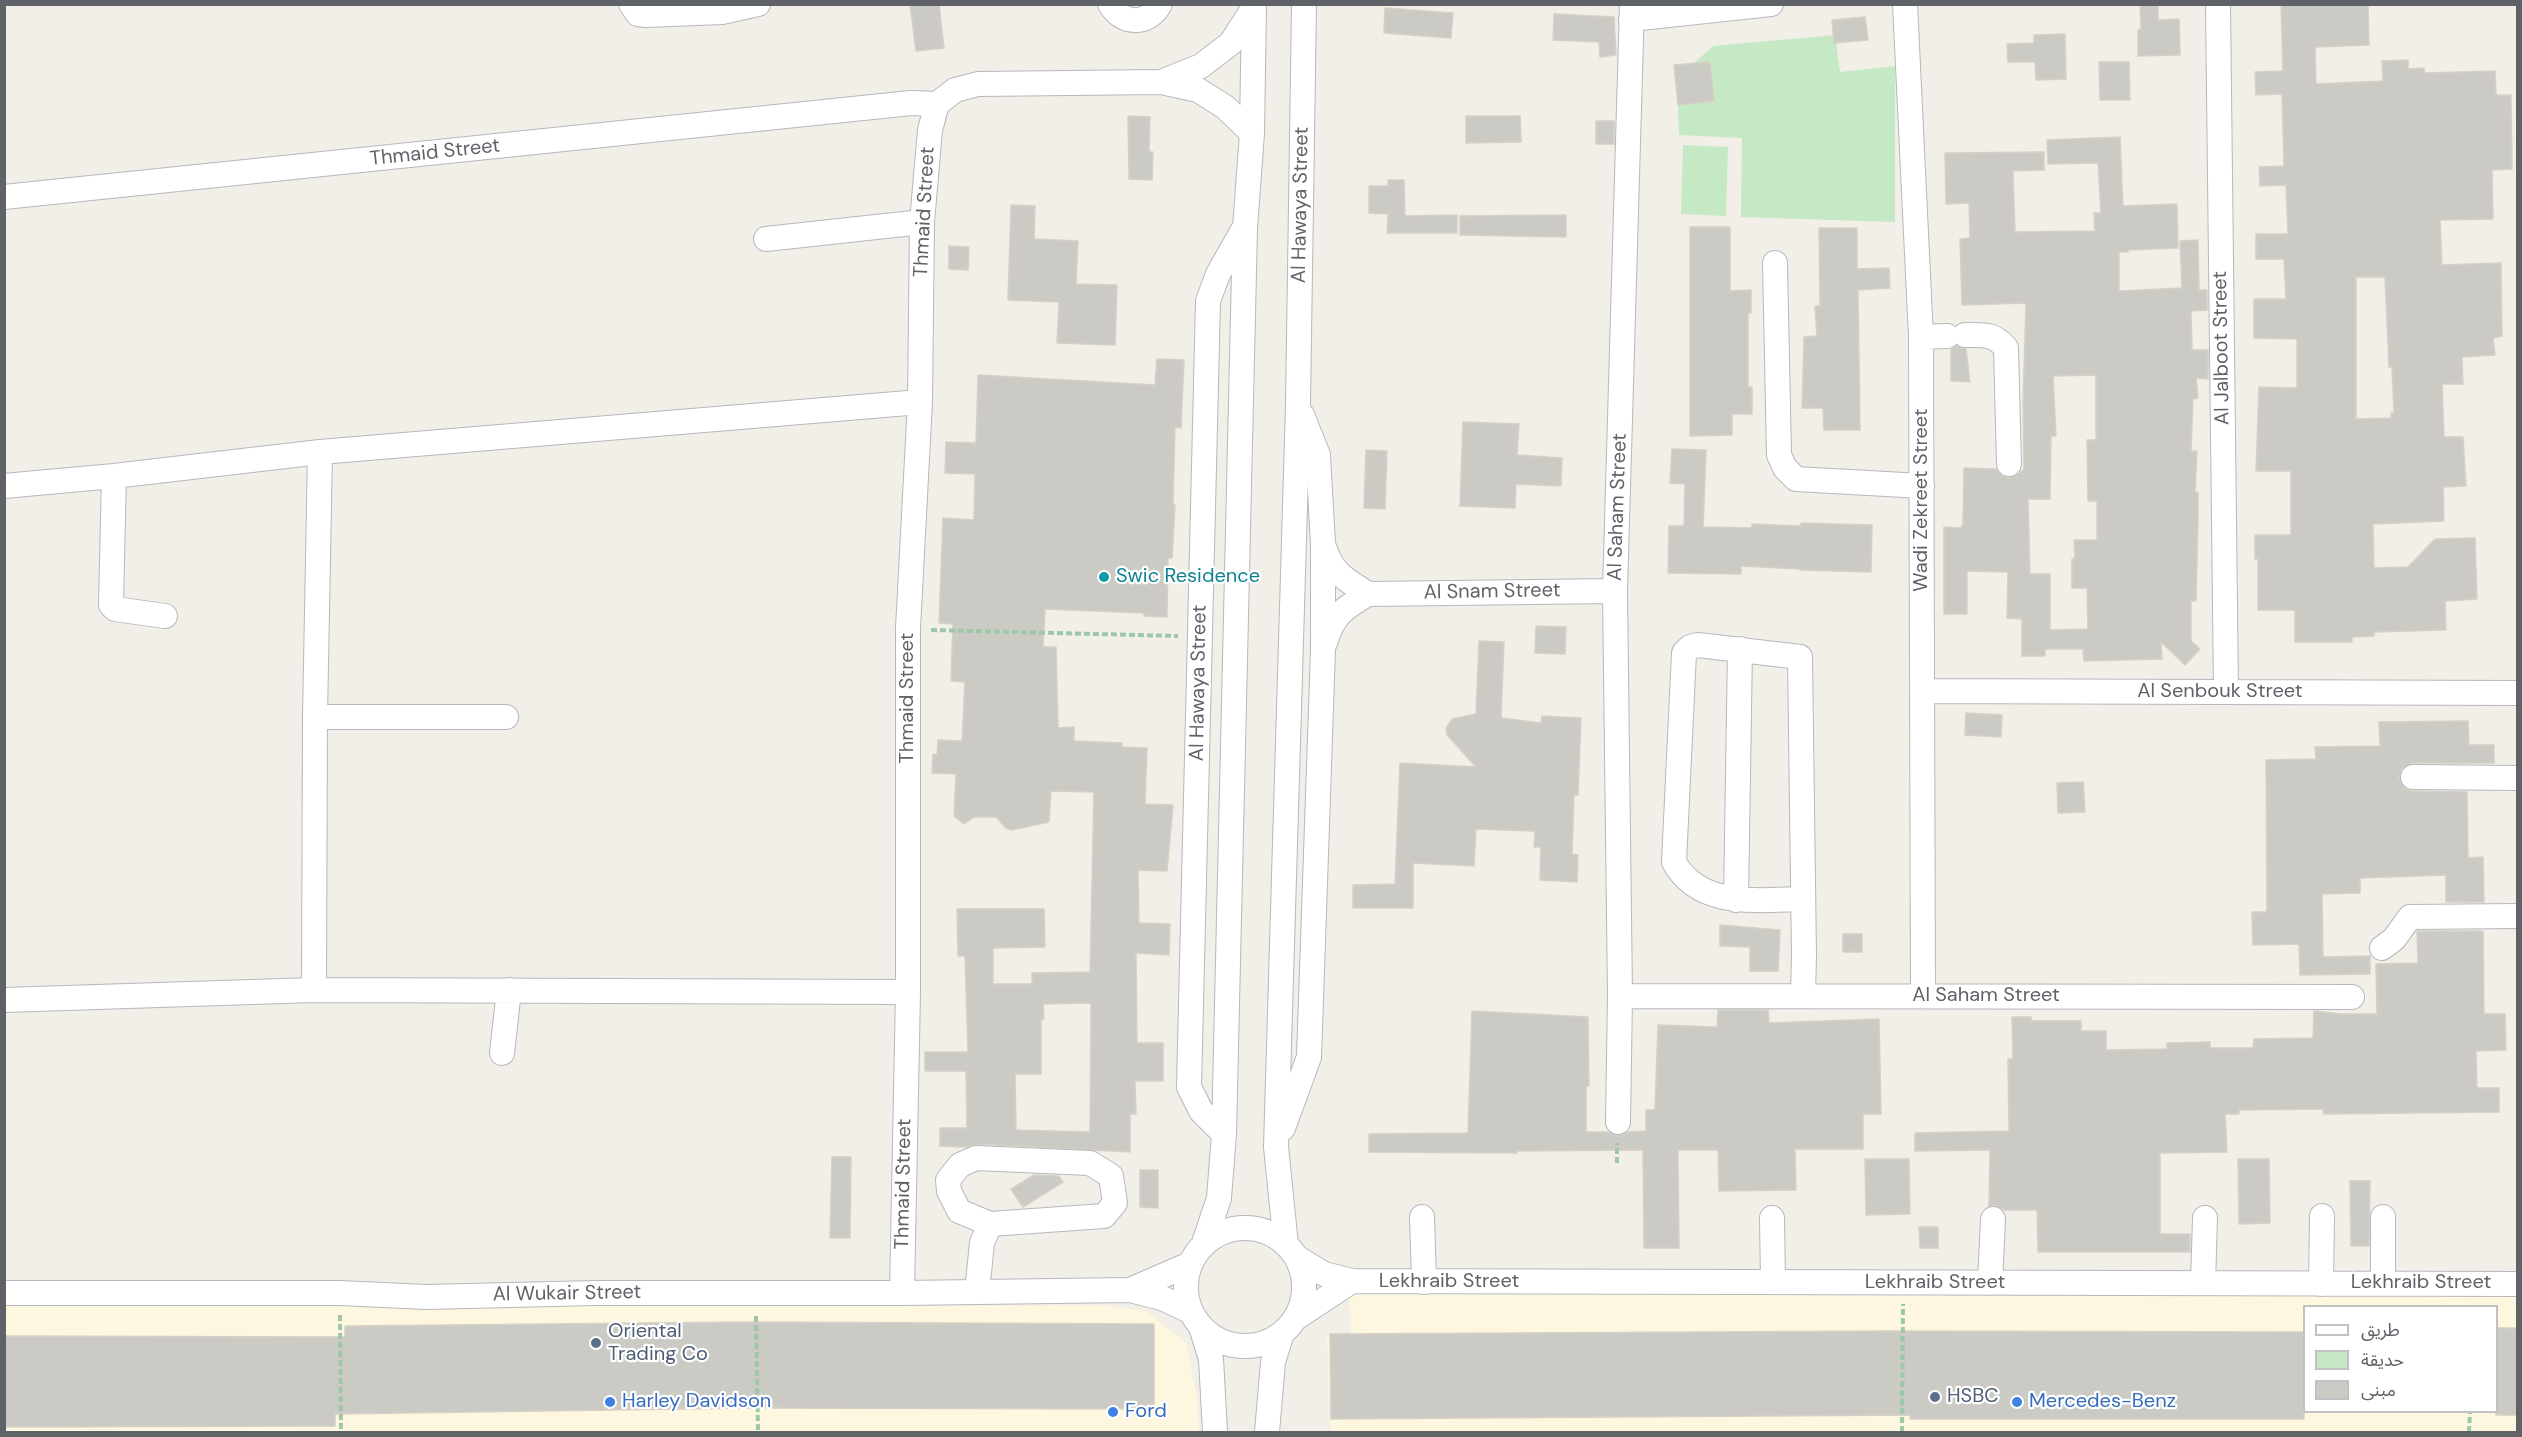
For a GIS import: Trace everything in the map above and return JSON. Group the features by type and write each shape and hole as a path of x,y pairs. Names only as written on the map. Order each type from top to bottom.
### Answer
{"street":[{"path":"631,4 638,14 646,15 722,12 758,4"},
{"path":"1110,4 1117,14 1135,21 1145,20 1154,14 1160,4"},
{"name":"Al Hawaya Street","path":"1291,1251 1276,1147 1298,405 1304,4"},
{"name":"Al Saham Street","path":"1618,1122 1620,996 1616,591 1631,12 1771,4"},
{"name":"Wadi Zekreet Street","path":"1905,4 1921,337 1923,996"},
{"name":"Al Jalboot Street","path":"2218,4 2226,692"},
{"path":"1161,82 1200,66 1231,43 1254,6"},
{"name":"Al Hawaya Street","path":"1204,1243 1219,1198 1224,1134 1245,228 1252,133 1254,6"},
{"path":"937,104 955,90 978,84 1161,82 1198,90 1225,107 1252,133"},
{"name":"Thmaid Street","path":"4,197 912,103 937,104 930,130 922,222 920,402 908,628 908,992 902,1293"},
{"path":"766,239 922,222"},
{"name":"Al Hawaya Street","path":"1224,1134 1201,1111 1189,1087 1208,301 1218,274 1245,228"},
{"path":"1775,263 1779,455 1785,468 1796,478 1922,486"},
{"path":"1921,337 1991,335 2000,340 2006,348 2009,464"},
{"path":"4,486 114,476 320,452 920,402"},
{"name":"Al Hawaya Street","path":"1276,1147 1309,1057 1323,650 1323,544 1318,455 1298,405"},
{"path":"314,990 315,717 320,452"},
{"path":"114,476 111,605 115,609 165,616"},
{"path":"1323,544 1330,566 1368,594"},
{"name":"Al Snam Street","path":"1323,650 1330,627 1343,608 1368,594 1616,591"},
{"path":"1803,899 1736,900 1713,895 1681,876 1674,862 1684,653 1689,647 1698,645 1800,657 1803,899 1803,996"},
{"path":"1736,900 1740,649"},
{"name":"Al Senbouk Street","path":"1922,691 2517,693"},
{"path":"315,717 506,717"},
{"path":"2413,777 2517,778"},
{"path":"2382,948 2394,939 2410,917 2517,916"},
{"path":"4,1000 314,990 908,992"},
{"path":"502,1053 509,990"},
{"name":"Al Saham Street","path":"1620,996 2352,997"},
{"path":"976,1158 1090,1163 1111,1176 1114,1203 1104,1216 990,1224 959,1211 949,1191 948,1180 960,1165 976,1158"},
{"path":"2321,1284 2322,1216"},
{"path":"1422,1217 1424,1282"},
{"path":"2383,1217 2383,1282"},
{"path":"1772,1218 1773,1282"},
{"path":"2203,1283 2205,1218"},
{"path":"1990,1283 1993,1219"},
{"path":"977,1292 982,1243 990,1224"},
{"path":"1215,1432 1211,1359 1186,1295 1185,1279 1190,1264 1204,1243 1217,1234 1246,1227 1274,1235 1291,1251 1302,1272 1304,1287 1302,1303 1289,1325 1273,1362 1267,1432"},
{"name":"Lekhraib Street","path":"1291,1251 1324,1274 1352,1281 2517,1284"},
{"name":"Al Wukair Street","path":"1130,1290 1190,1264"},
{"name":"Lekhraib Street","path":"1289,1325 1352,1281"},
{"name":"Al Wukair Street","path":"4,1293 340,1293 426,1297 1130,1290 1162,1298 1196,1319"},
{"path":"1196,1319 1219,1341 1241,1346 1263,1343 1289,1325"}],"path":[{"path":"908,628 1200,637"},
{"path":"1902,1432 1904,1282"},
{"path":"340,1293 341,1432"},
{"path":"755,1293 759,1432"},
{"path":"2469,1432 2470,1413"}],"shaded area":[{"path":"2517,1293 2517,1432 1331,1432 1327,1335 1351,1335 1349,1294"},
{"path":"5,1303 1106,1306 1146,1311 1186,1343 1197,1398 1199,1432 5,1432"}],"green space":[{"path":"1835,35 1840,72 1895,66 1895,222 1741,217 1742,138 1679,135 1677,79 1713,46"},
{"path":"1683,145 1728,147 1726,216 1681,214"}],"building":[{"path":"910,4 939,4 944,48 916,51"},
{"path":"2140,4 2158,4 2158,20 2179,19 2180,55 2138,56 2138,30 2141,29"},
{"path":"2281,4 2368,4 2369,45 2315,47 2316,84 2383,81 2382,61 2408,60 2408,69 2424,68 2424,73 2495,71 2496,95 2511,95 2512,169 2492,170 2493,219 2440,220 2442,265 2501,263 2502,336 2493,338 2495,355 2462,357 2463,384 2442,384 2444,437 2463,437 2466,486 2443,487 2444,521 2373,524 2374,568 2408,567 2435,539 2475,538 2477,599 2445,601 2446,630 2374,632 2374,636 2352,637 2352,642 2295,642 2295,610 2258,610 2258,559 2255,559 2255,535 2291,535 2291,471 2256,471 2259,387 2297,388 2297,339 2254,338 2254,299 2286,299 2284,259 2256,259 2256,234 2288,234 2286,185 2260,186 2259,167 2284,166 2282,94 2256,95 2255,72 2283,71","holes":["2356,277 2385,277 2389,367 2392,367 2394,413 2391,413 2391,418 2356,419"]},
{"path":"1385,8 1453,13 1451,38 1384,33"},
{"path":"1554,14 1614,17 1616,55 1600,57 1599,42 1553,40"},
{"path":"1865,17 1868,40 1834,43 1832,20"},
{"path":"2065,34 2066,79 2036,80 2035,62 2008,62 2007,44 2034,43 2034,35"},
{"path":"1710,62 1714,101 1678,105 1674,65"},
{"path":"2099,62 2129,62 2130,100 2100,100"},
{"path":"1128,116 1150,117 1149,152 1153,152 1152,180 1129,179"},
{"path":"1466,116 1520,116 1521,142 1466,143"},
{"path":"1596,121 1614,121 1614,144 1596,144"},
{"path":"2120,137 2123,206 2177,204 2178,248 2119,252 2119,291 2182,288 2180,241 2198,240 2199,290 2207,290 2207,310 2191,311 2192,350 2208,350 2208,379 2196,378 2198,398 2193,399 2191,451 2197,451 2195,492 2198,492 2198,520 2196,601 2191,601 2191,641 2200,649 2185,665 2161,642 2162,659 2084,661 2083,649 2045,649 2045,656 2022,656 2022,619 2007,618 2008,572 1967,571 1967,614 1944,614 1944,527 1961,528 1963,524 1964,468 1996,469 2002,476 2009,478 2016,476 2024,469 2026,303 1962,305 1960,239 1970,238 1969,203 1946,204 1945,153 2044,152 2044,170 2013,171 2015,232 2095,231 2094,213 2101,213 2098,163 2048,164 2047,140","holes":["2096,375 2096,440 2087,440 2088,501 2097,501 2097,540 2074,540 2075,558 2072,559 2072,588 2087,588 2088,629 2050,630 2050,574 2030,574 2028,499 2050,499 2051,436 2056,436 2053,376"]},
{"path":"1388,180 1404,180 1405,216 1457,215 1457,233 1387,233 1388,214 1369,213 1369,186 1388,186"},
{"path":"1011,205 1035,206 1034,239 1078,241 1076,284 1117,285 1115,345 1057,343 1059,302 1008,300"},
{"path":"1566,215 1566,237 1460,235 1460,216"},
{"path":"1690,227 1730,227 1730,291 1751,290 1751,313 1748,313 1748,387 1752,387 1752,414 1732,414 1732,435 1690,436"},
{"path":"1819,228 1857,228 1857,269 1889,268 1890,288 1858,290 1860,430 1824,430 1823,408 1802,408 1804,337 1817,336 1815,306 1820,306"},
{"path":"949,246 969,247 968,270 949,269"},
{"path":"1957,346 1966,349 1970,382 1951,381 1951,349"},
{"path":"1157,359 1184,360 1181,428 1175,427 1173,505 1175,505 1172,558 1168,558 1167,617 1144,616 1144,613 1045,609 1043,647 1056,647 1058,728 1074,727 1074,741 1122,743 1122,747 1147,748 1145,804 1173,805 1167,871 1138,870 1139,923 1170,924 1169,955 1136,953 1137,1043 1163,1043 1163,1081 1135,1081 1136,1114 1130,1114 1130,1152 977,1144 966,1147 940,1146 940,1128 967,1128 966,1071 925,1071 925,1052 968,1052 965,956 958,956 957,909 1044,909 1045,947 993,948 993,984 1032,984 1032,973 1090,972 1094,792 1051,791 1049,822 1011,830 996,817 974,817 964,824 954,816 956,774 932,773 933,754 937,755 938,740 962,741 965,682 951,681 953,624 939,623 943,518 974,520 975,474 945,473 946,442 976,443 978,375 1155,385","holes":["1091,1003 1090,1132 1016,1130 1015,1074 1041,1074 1043,1004"]},
{"path":"1463,422 1519,424 1517,455 1562,458 1561,486 1516,484 1515,508 1460,506"},
{"path":"1672,449 1706,450 1703,527 1752,528 1752,524 1801,526 1801,523 1872,525 1871,572 1741,566 1741,574 1668,573 1669,526 1684,526 1685,484 1670,483"},
{"path":"1366,450 1387,451 1385,509 1364,508"},
{"path":"1536,626 1566,627 1565,654 1535,653"},
{"path":"1479,641 1504,642 1501,718 1541,723 1542,716 1581,718 1578,795 1574,795 1572,854 1578,855 1577,882 1540,880 1541,847 1534,847 1535,831 1476,829 1474,866 1413,863 1413,908 1353,908 1353,885 1395,884 1400,763 1476,767 1447,735 1446,729 1452,719 1476,714"},
{"path":"1966,713 2002,715 2001,737 1965,735"},
{"path":"2468,721 2469,745 2494,745 2494,763 2413,763 2401,769 2399,777 2405,789 2412,791 2467,792 2468,858 2483,857 2484,902 2446,902 2446,875 2360,878 2360,893 2322,894 2323,957 2370,956 2370,974 2300,975 2299,944 2253,945 2252,912 2267,912 2266,760 2316,759 2315,747 2380,746 2379,722"},
{"path":"2083,782 2085,812 2058,813 2057,783"},
{"path":"1720,925 1780,930 1778,971 1750,971 1750,947 1720,946"},
{"path":"2417,931 2483,931 2484,1014 2505,1014 2506,1050 2476,1051 2477,1088 2499,1088 2499,1112 2324,1114 2323,1109 2239,1110 2239,1114 2225,1114 2227,1152 2160,1153 2160,1234 2190,1234 2190,1252 2038,1252 2037,1210 2004,1210 1994,1205 1989,1206 1990,1150 1915,1151 1915,1133 2009,1131 2008,1059 2013,1059 2012,1017 2031,1017 2031,1021 2081,1021 2081,1031 2106,1031 2106,1050 2167,1049 2167,1043 2210,1042 2210,1048 2253,1048 2254,1039 2313,1038 2314,1011 2377,1014 2376,964 2418,963"},
{"path":"1843,934 1862,934 1862,952 1843,952"},
{"path":"1718,1010 1768,1010 1769,1023 1879,1019 1881,1114 1863,1114 1863,1149 1795,1149 1796,1190 1719,1191 1718,1150 1678,1150 1679,1248 1644,1248 1643,1150 1517,1151 1517,1153 1369,1152 1369,1134 1468,1133 1472,1011 1588,1017 1589,1086 1586,1086 1586,1132 1608,1132 1618,1136 1628,1132 1646,1131 1646,1110 1655,1110 1658,1025 1717,1027"},
{"path":"832,1157 851,1157 850,1238 830,1238"},
{"path":"1865,1159 1909,1159 1910,1214 1866,1215"},
{"path":"2238,1159 2269,1159 2270,1223 2239,1224"},
{"path":"1140,1170 1158,1170 1158,1208 1140,1207"},
{"path":"1034,1175 1059,1176 1063,1182 1023,1207 1011,1189"},
{"path":"2350,1181 2370,1181 2369,1246 2351,1246"},
{"path":"1919,1227 1938,1227 1938,1248 1920,1248"},
{"path":"748,1322 1154,1324 1154,1409 750,1408 335,1414 335,1426 4,1427 4,1336 345,1337 345,1326"},
{"path":"2498,1328 2517,1328 2517,1415 2496,1415 2498,1413"},
{"path":"1886,1331 2303,1332 2304,1419 1910,1419 1910,1415 1331,1419 1330,1334"}],"place":[{"name":"Swic Residence","path":"1104,577"},
{"name":"Oriental Trading Co","path":"596,1343"},
{"name":"HSBC","path":"1935,1397"},
{"name":"Harley Davidson","path":"610,1402"},
{"name":"Mercedes-Benz","path":"2017,1402"},
{"name":"Ford","path":"1113,1412"}]}
